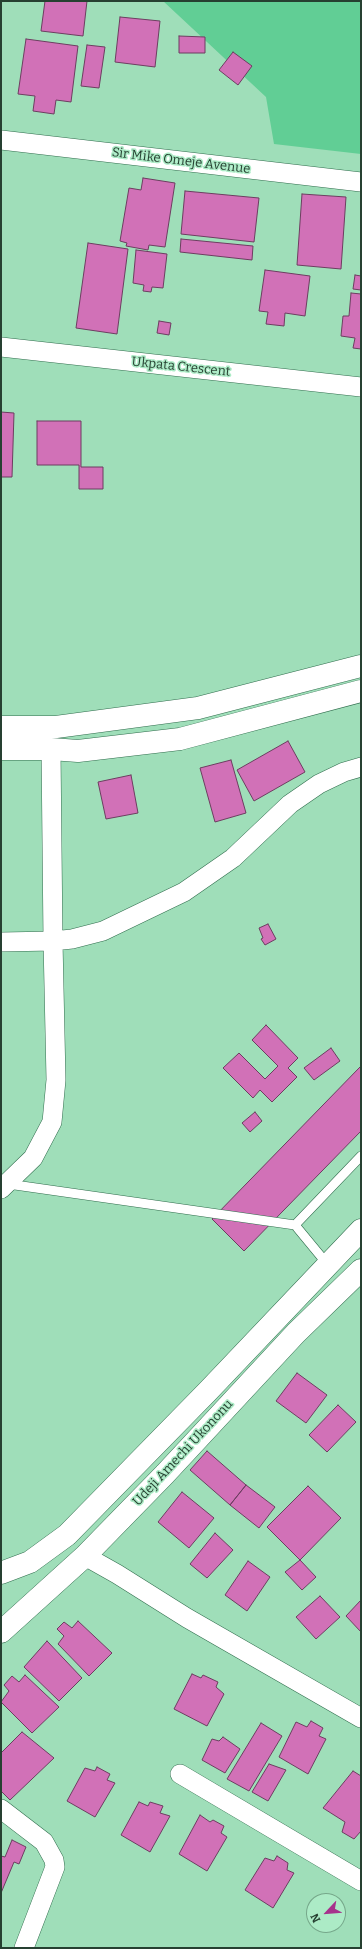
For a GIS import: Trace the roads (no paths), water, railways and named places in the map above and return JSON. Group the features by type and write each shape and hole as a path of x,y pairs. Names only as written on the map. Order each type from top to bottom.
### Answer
{"main road":[{"path":"1,727 56,727 198,708 361,666"},
{"path":"1,750 51,749 78,751 180,739 361,691"},
{"name":"Udeji Amechi Ukononu","path":"1,1573 30,1562 67,1535 361,1230"},
{"name":"Udeji Amechi Ukononu","path":"1,1632 85,1556 165,1474 296,1333 361,1270"},
{"path":"279,1316 296,1333"}],"street":[{"name":"Sir Mike Omeje Avenue","path":"1,140 361,182"},
{"name":"Ukpata Crescent","path":"1,347 361,386"},
{"path":"4,1186 32,1158 52,1122 56,1080 51,749"},
{"path":"1,942 72,939 103,931 184,892 233,858 290,804 319,784 344,772 361,767"},
{"path":"85,1556 117,1574 187,1618 361,1718"},
{"path":"180,1774 361,1881"},
{"path":"1,1809 44,1842 54,1860 54,1867 24,1948"}],"lane":[{"path":"295,1225 361,1156"},
{"path":"4,1186 295,1225 328,1265"}]}
